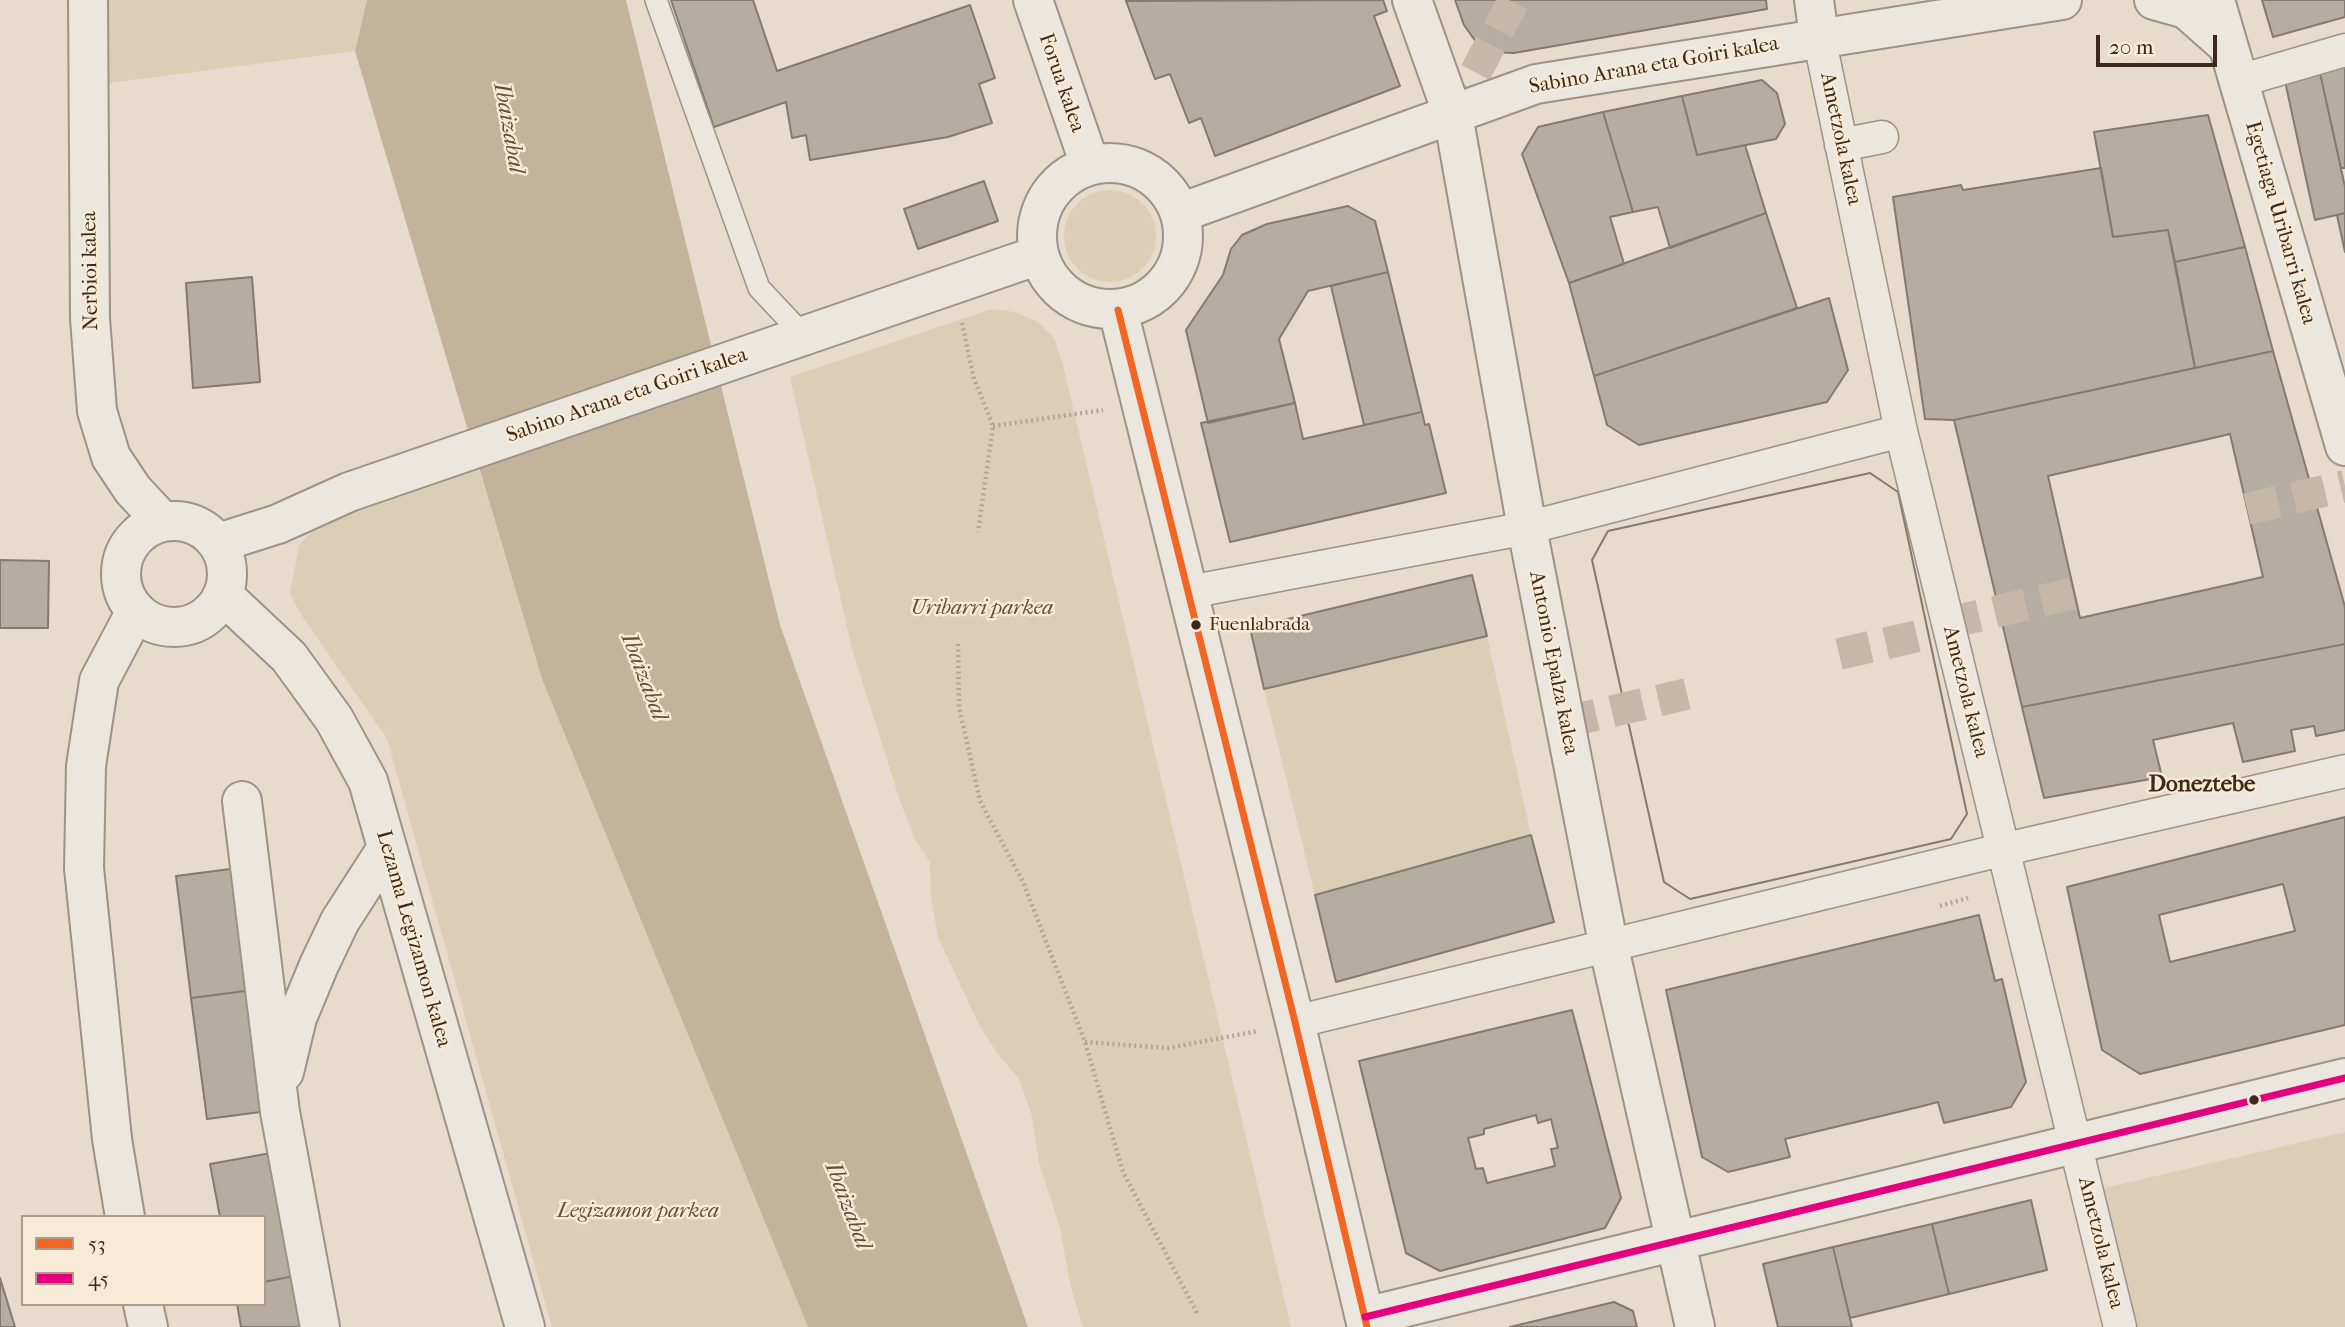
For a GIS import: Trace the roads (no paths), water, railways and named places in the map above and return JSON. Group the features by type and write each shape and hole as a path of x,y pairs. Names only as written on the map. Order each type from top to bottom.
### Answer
{"street":[{"name":"Nerbioi kalea","path":"88,0 90,318 97,411 111,457 133,490 163,522"},
{"name":"Forua kalea","path":"1033,0 1090,165"},
{"name":"Antonio Epalza kalea","path":"1412,0 1453,115 1527,528 1609,948 1695,1327"},
{"name":"Ametzola kalea","path":"1814,0 1821,46 1901,432 2120,1327"},
{"name":"Sabino Arana eta Goiri kalea","path":"1180,213 1536,84 1821,46 2062,0"},
{"path":"2154,0 2186,9 2234,63 2345,51"},
{"name":"Egetiaga Uribarri kalea","path":"2215,0 2345,446"},
{"path":"1841,145 1882,137"},
{"path":"1112,163 1135,166 1163,185 1180,213 1184,239 1178,265 1164,287 1143,303 1118,310 1092,308 1068,297 1050,278 1039,255 1037,232 1041,211 1053,191 1069,175 1090,165 1112,163"},
{"name":"Sabino Arana eta Goiri kalea","path":"218,543 278,524 349,492 1039,255"},
{"path":"1118,310 1295,1022 1366,1322 1675,1242 2345,1078"},
{"path":"1189,592 1527,528 1901,432"},
{"path":"163,522 193,524 218,543 226,568 223,595 213,610 200,620 183,626 166,627 149,621 136,611 126,598 121,565 136,536 163,522"},
{"name":"Lezama Legizamon kalea","path":"223,595 289,657 334,719 368,781 525,1327"},
{"path":"125,1215 112,1139 84,855 86,766 99,681 136,611"},
{"path":"1295,1022 1609,948 2003,850 2345,771"},
{"path":"242,801 279,1112 320,1327"},
{"path":"279,1112 286,1053 297,1018 340,921 387,848"},
{"path":"143,1306 148,1327"}],"lane":[{"path":"656,0 759,288 804,336"}],"water":[{"name":"Ibaizabal","path":"367,0 626,0 780,625 1028,1327 808,1327 542,679 355,51"}],"tunnel":[{"path":"1453,115 1514,0"},
{"path":"2247,509 2345,486"},
{"path":"1948,623 2075,593"},
{"path":"1839,654 1949,629"},
{"path":"1565,722 1687,694"}],"place":[{"name":"Fuenlabrada","path":"1196,625"}],"district":[{"name":"Doneztebe","path":"2202,785"}],"park label":[{"name":"Uribarri parkea","path":"982,609"},
{"name":"Legizamon parkea","path":"638,1212"}]}
